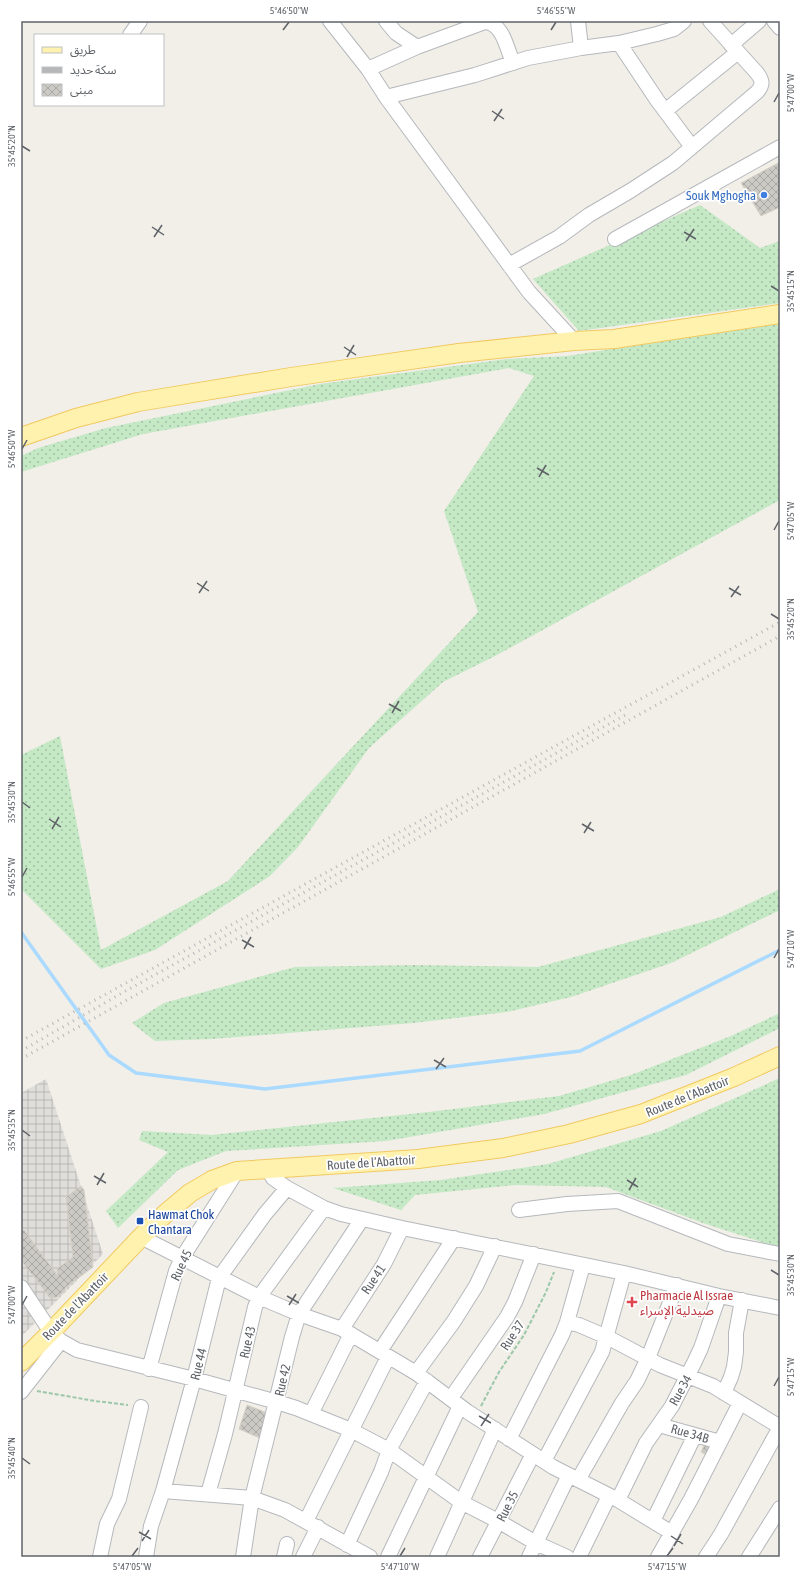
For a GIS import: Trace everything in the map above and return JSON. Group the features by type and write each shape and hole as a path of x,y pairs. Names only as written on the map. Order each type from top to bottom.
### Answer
{"main road":[{"path":"21,437 76,418 138,402 291,377 459,353 574,341 614,339 780,314"},
{"name":"Route de l’Abattoir","path":"21,1362 56,1337 141,1238 190,1193 212,1180 237,1171 418,1159 503,1148 569,1134 641,1114 734,1077 780,1056"}],"street":[{"path":"131,34 140,21"},
{"path":"330,21 368,69 386,98 529,292 574,341"},
{"path":"386,21 396,33 417,46"},
{"path":"578,21 581,48"},
{"path":"386,98 475,75 528,58 581,48 619,43 657,34 674,29 684,21"},
{"path":"510,265 559,237 589,215 673,164 757,92 762,85 762,81 758,73 734,49 710,21"},
{"path":"665,111 734,49 759,21"},
{"path":"774,21 780,28"},
{"path":"368,69 417,46 485,22 491,22 499,30 513,63"},
{"path":"619,43 665,111 692,147"},
{"path":"615,239 780,147"},
{"path":"268,1169 273,1178 287,1188 324,1208 362,1219 534,1254 583,1266 677,1285 719,1296 780,1308"},
{"name":"Rue 45","path":"149,1369 176,1271 182,1258 237,1171"},
{"name":"Rue 44","path":"146,1557 151,1526 163,1491 194,1379 219,1278 265,1214 287,1188"},
{"path":"519,1210 567,1204 618,1201 728,1244 780,1254"},
{"name":"Rue 43","path":"208,1494 225,1434 255,1307 259,1297 324,1208"},
{"name":"Rue 42","path":"243,1557 252,1498 299,1314 362,1219"},
{"name":"Rue 41","path":"311,1414 346,1332 384,1264 402,1228"},
{"path":"141,1238 259,1297 346,1332 421,1377 509,1440 538,1458 613,1498 672,1533"},
{"path":"303,1557 312,1524 384,1354 454,1238"},
{"path":"350,1550 389,1450 421,1377 476,1286 495,1246"},
{"path":"388,1557 426,1477 455,1402 516,1302 534,1254"},
{"path":"509,1440 537,1386 567,1322 583,1266"},
{"name":"Rue 35","path":"480,1557 498,1521 595,1366 607,1337 624,1274"},
{"path":"529,1557 573,1477 637,1381 648,1358 677,1285"},
{"path":"21,1287 56,1337 77,1350 236,1390 277,1402 351,1430 389,1450 461,1502 536,1543 566,1557"},
{"name":"Rue 34","path":"579,1557 646,1443 660,1425 688,1376 702,1348 719,1296"},
{"path":"724,1393 729,1384 734,1368 736,1333 742,1300"},
{"path":"567,1322 579,1325 607,1337 673,1371 713,1386 780,1427 721,1534 706,1557"},
{"path":"22,1390 56,1337"},
{"path":"658,1557 691,1499 740,1403"},
{"path":"100,1557 107,1524 119,1499 141,1407"},
{"name":"Rue 34B","path":"660,1425 720,1442"},
{"path":"437,1557 495,1429"},
{"path":"653,1521 695,1435"},
{"path":"163,1491 252,1498 285,1510 312,1524 350,1550 370,1557"},
{"path":"749,1557 780,1508"}],"path":[{"name":"Rue 37","path":"475,1416 499,1372 519,1344 536,1314 558,1260"},
{"path":"22,1390 141,1407"}],"shaded area":[{"path":"46,1079 103,1254 21,1337 21,1093"}],"green space":[{"path":"700,205 760,248 780,241 780,303 579,331 533,279"},
{"path":"780,322 780,500 495,656 443,682 369,748 298,847 270,876 155,950 101,969 21,889 21,755 60,736 101,950 228,881 478,612 444,511 534,376 509,368 143,434 21,472 21,456 38,448 106,428 320,384 507,359 568,356"},
{"path":"780,889 780,910 671,963 571,997 507,1012 413,1023 212,1039 155,1041 132,1023 164,1003 295,967 414,965 538,967 721,917"},
{"path":"780,1013 780,1028 686,1075 544,1114 386,1141 226,1151 178,1170 118,1228 106,1211 168,1152 139,1140 142,1131 212,1135 429,1112 559,1096 631,1075 731,1036"},
{"path":"780,1078 780,1244 777,1247 703,1223 606,1187 516,1185 415,1195 401,1210 333,1188 441,1180 548,1164 661,1131"}],"building":[{"name":"Souk Mghogha","path":"780,162 780,207 761,216 741,183"},
{"path":"81,1186 84,1190 93,1267 65,1288 65,1291 57,1297 50,1298 21,1260 21,1232 24,1230 58,1276 57,1269 73,1257 66,1197"},
{"path":"247,1405 267,1413 262,1439 239,1429"},
{"path":"705,1444 714,1449 710,1457 701,1452"}],"waterway":[{"path":"21,932 109,1055 136,1073 265,1089 580,1051 780,950"}],"railway":[{"path":"21,1041 780,622"},
{"path":"21,1059 780,636"},
{"path":"21,1051 122,993 627,714"}],"place":[{"name":"Souk Mghogha","path":"764,195"},
{"name":"Hawmat Chok Chantara","path":"140,1221"},
{"name":"Pharmacie Al Issrae صيدلية الإسراء","path":"632,1302"}]}
